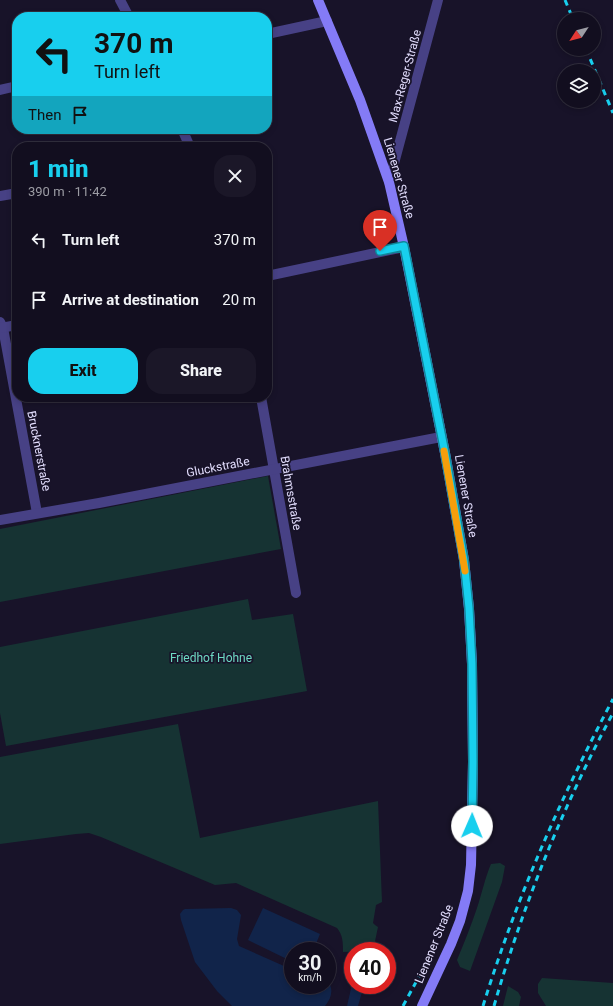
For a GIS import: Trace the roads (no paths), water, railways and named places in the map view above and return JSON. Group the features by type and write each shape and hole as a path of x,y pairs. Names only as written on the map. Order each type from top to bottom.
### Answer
{"street":[{"path":"120,0 126,12"},
{"name":"Lienener Straße","path":"318,0 362,107 389,182 404,246 441,437 464,560 469,608 473,742 471,865 468,891 460,921 451,944 422,1006"},
{"name":"Max-Reger-Straße","path":"389,182 438,0"},
{"path":"272,33 327,21"},
{"path":"0,90 12,87"},
{"path":"0,196 12,194"},
{"path":"272,275 404,246"},
{"path":"1,326 12,325"},
{"name":"Brucknerstraße","path":"1,326 12,383"},
{"name":"Brucknerstraße","path":"16,402 37,513"},
{"name":"Brahmsstraße","path":"262,402 296,593"},
{"name":"Gluckstraße","path":"0,520 106,502 441,437"}],"water":[{"path":"231,908 237,910 241,915 237,939 239,946 284,966 284,994 331,994 329,1000 325,1006 232,1006 217,991 195,962 181,920 180,914 185,909"},
{"path":"263,908 320,934 317,942 284,942 284,958 248,940"},
{"path":"350,994 361,994 358,1006 347,1006"}],"railway":[{"path":"565,0 570,12"},
{"path":"589,56 613,113"},
{"path":"483,1006 510,927 541,849 575,773 613,699"},
{"path":"494,1006 505,968 531,893 546,856 577,784 613,713"},
{"path":"403,1006 422,971"}],"park label":[{"name":"Friedhof Hohne","path":"211,658"}]}
